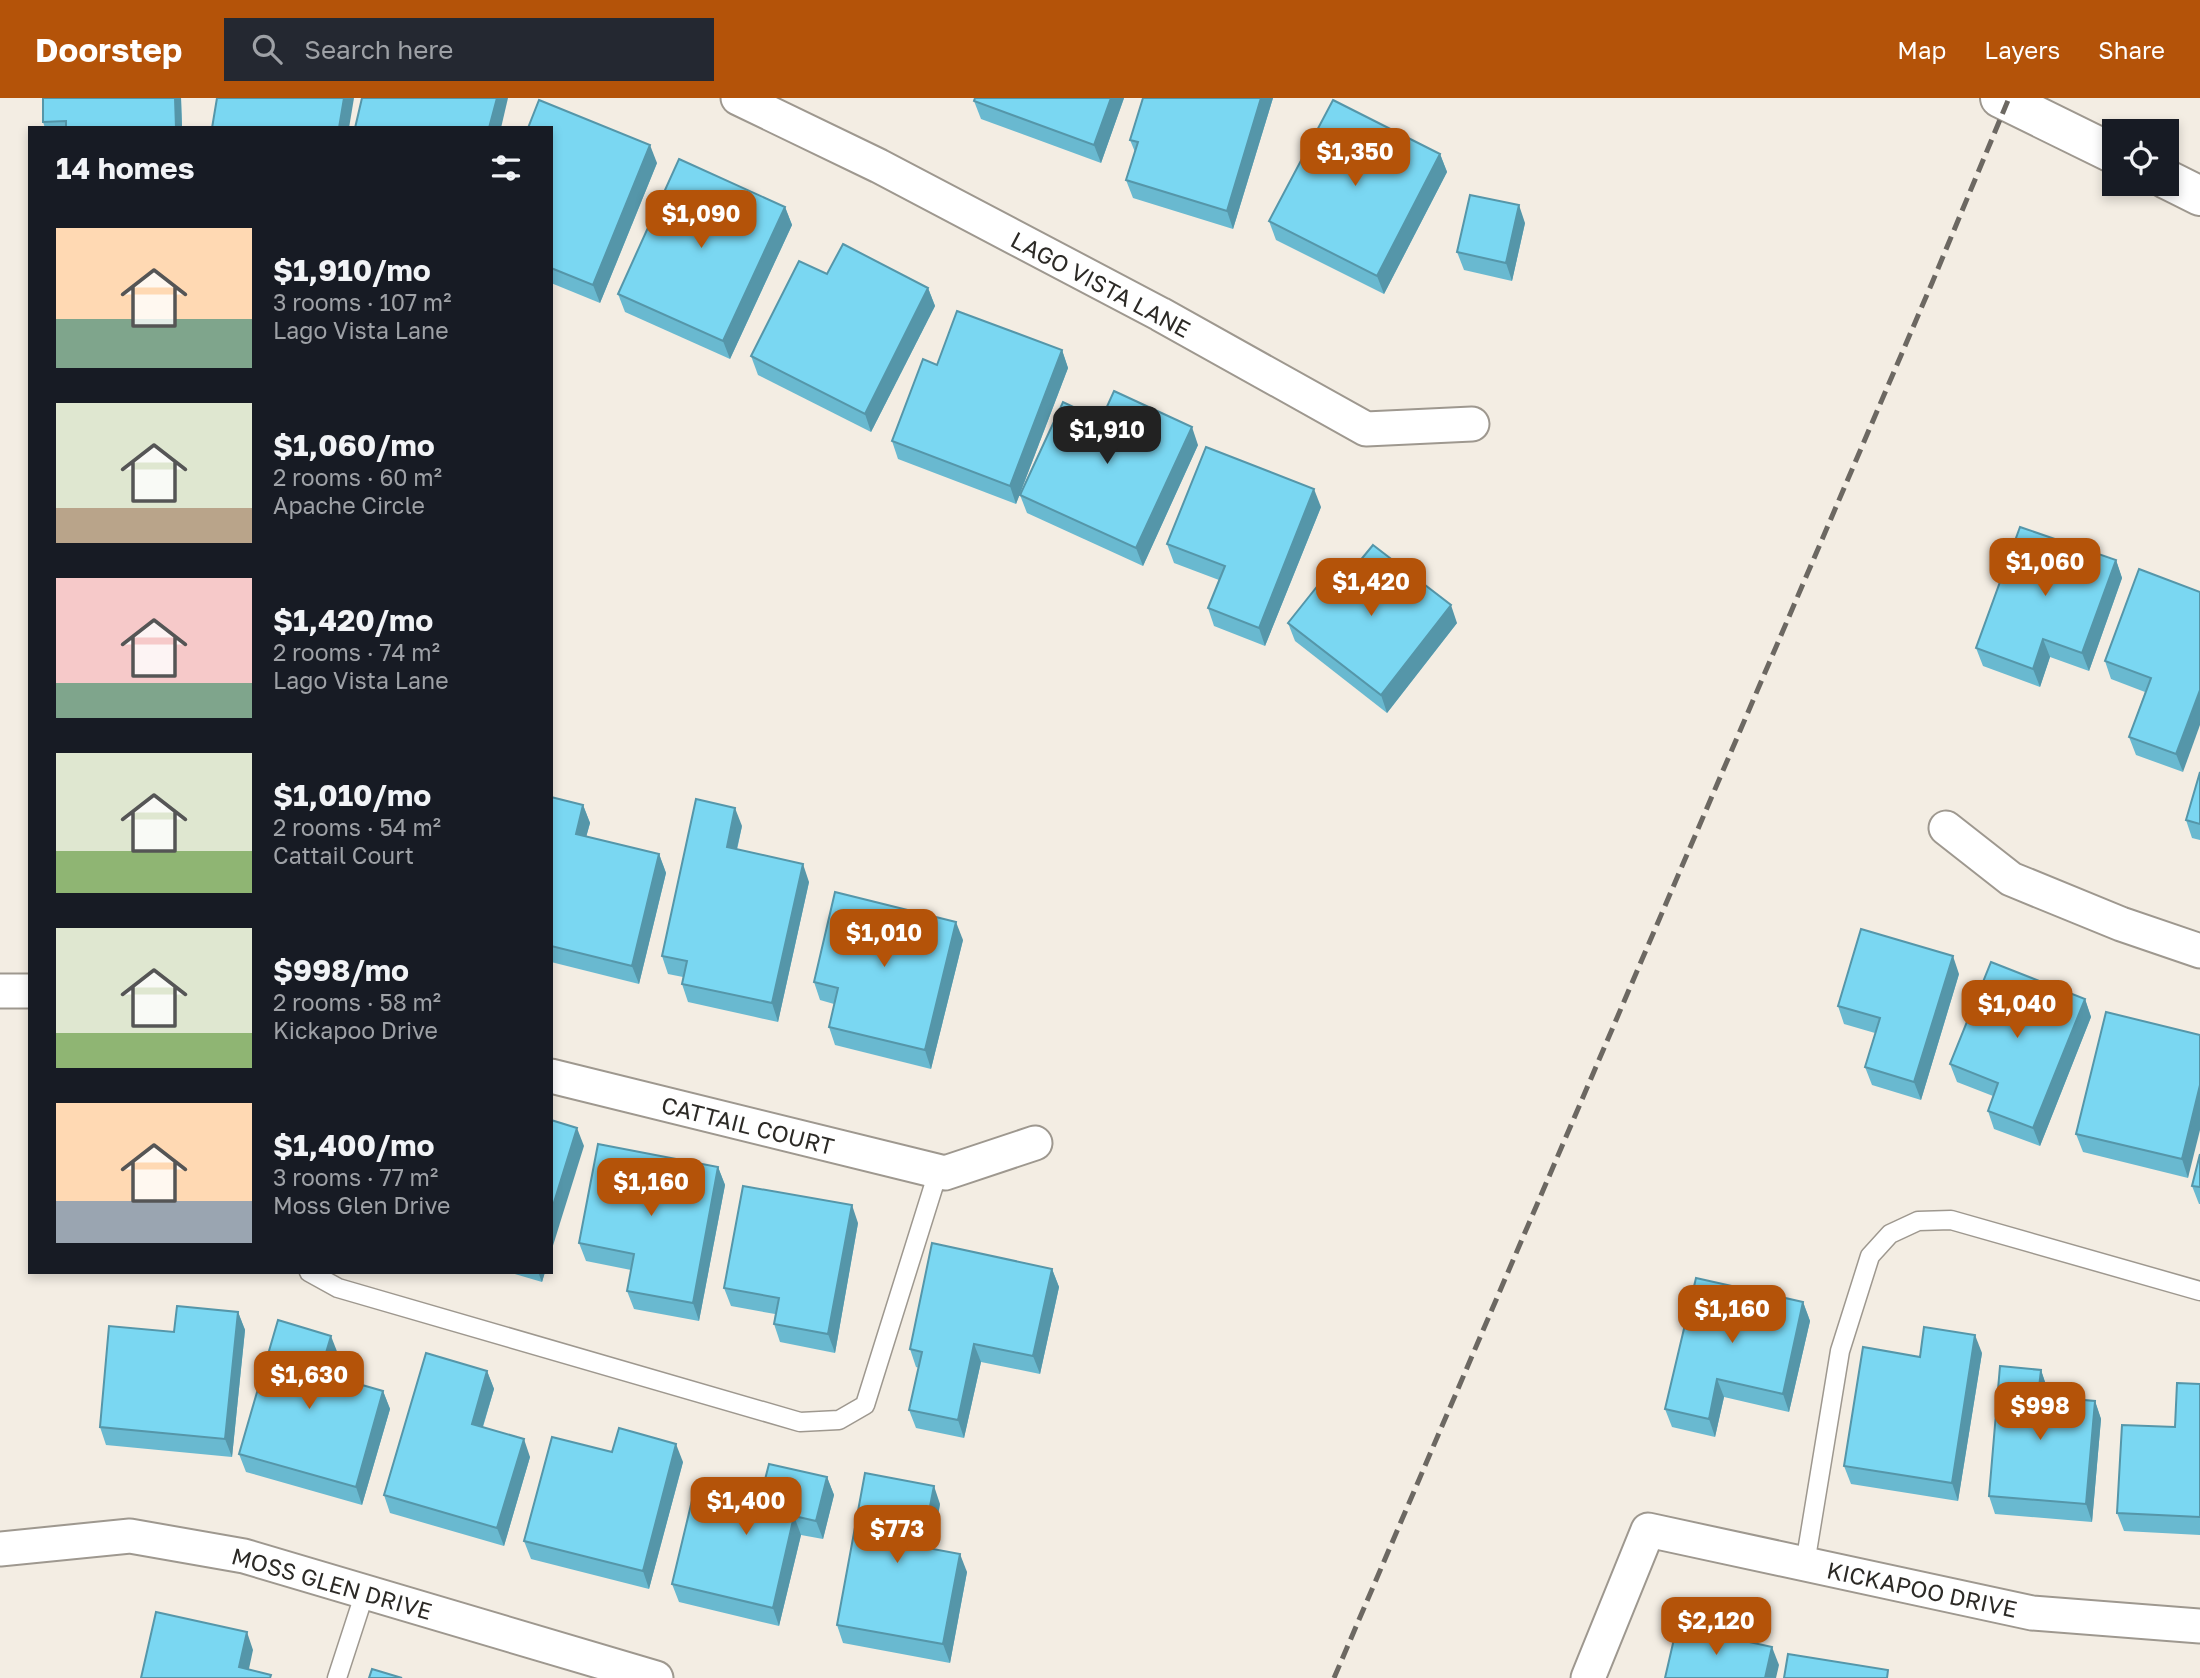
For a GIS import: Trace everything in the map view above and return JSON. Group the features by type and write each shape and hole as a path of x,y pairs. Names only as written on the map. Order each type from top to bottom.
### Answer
{"main road":[{"path":"2000,98 2102,148"},
{"path":"2179,186 2200,196"}],"street":[{"name":"LAGO VISTA LANE","path":"738,98 879,166 1111,288 1366,429 1472,424"},
{"path":"1945,828 2011,879 2121,924 2200,951"},
{"path":"0,990 28,990"},
{"name":"CATTAIL COURT","path":"553,1076 942,1172"},
{"path":"942,1172 1035,1143"},
{"name":"KICKAPOO DRIVE","path":"1588,1678 1647,1530 2032,1613 2200,1626"},
{"name":"MOSS GLEN DRIVE","path":"0,1549 131,1536 244,1556 656,1678"}],"lane":[{"path":"313,1274 338,1288 800,1422 839,1420 865,1405 942,1172"},
{"path":"1805,1564 1840,1352 1870,1256 1890,1234 1918,1221 1951,1220 2200,1291"},
{"path":"337,1678 365,1592"}],"building":[{"path":"43,98 175,98 176,126 66,126 66,121 43,122"},
{"path":"217,98 344,98 339,126 212,126"},
{"path":"362,98 497,98 490,126 355,126"},
{"path":"975,98 1111,98 1094,145 974,101"},
{"path":"1143,98 1261,98 1227,211 1126,180 1138,142 1130,140"},
{"path":"539,100 650,145 593,285 553,269 553,126 529,126"},
{"path":"1333,100 1440,154 1377,276 1269,221"},
{"path":"679,159 785,207 723,341 618,294"},
{"path":"1470,195 1519,205 1506,263 1457,252"},
{"path":"843,244 928,288 865,414 751,356 799,261 827,274"},
{"path":"957,311 1062,350 1010,486 892,441 923,359 937,365"},
{"path":"1114,391 1192,427 1136,548 1020,495 1063,402 1101,420"},
{"path":"1206,447 1314,489 1259,628 1208,608 1225,566 1167,544"},
{"path":"2020,527 2116,560 2082,653 2043,639 2033,669 1976,648"},
{"path":"1373,545 1451,605 1381,695 1288,623 1327,574 1341,584"},
{"path":"2139,569 2200,592 2200,690 2176,754 2129,737 2151,678 2105,661"},
{"path":"2200,772 2200,824 2186,820"},
{"path":"553,798 583,805 576,834 659,854 632,966 553,946"},
{"path":"696,799 735,808 727,847 803,864 772,1003 682,984 687,961 662,956"},
{"path":"835,892 956,922 925,1050 829,1027 838,988 814,982"},
{"path":"1861,929 1953,956 1914,1082 1865,1067 1880,1018 1838,1006"},
{"path":"1991,962 2085,999 2033,1128 1988,1111 1998,1083 1950,1064"},
{"path":"2106,1012 2200,1035 2200,1085 2182,1159 2076,1134"},
{"path":"553,1121 577,1128 553,1206"},
{"path":"598,1144 718,1167 693,1303 627,1291 634,1254 579,1243"},
{"path":"2200,1154 2200,1187 2192,1186"},
{"path":"743,1186 852,1205 828,1334 774,1324 779,1298 724,1288"},
{"path":"932,1243 1052,1269 1033,1356 974,1344 958,1420 909,1410 922,1352 910,1349"},
{"path":"1696,1278 1803,1302 1783,1394 1717,1379 1709,1419 1665,1409"},
{"path":"177,1306 238,1312 225,1439 100,1427 109,1326 174,1332"},
{"path":"278,1320 331,1336 320,1373 383,1391 356,1487 239,1454"},
{"path":"1924,1327 1975,1335 1952,1483 1844,1466 1863,1347 1920,1357"},
{"path":"426,1353 487,1371 472,1424 524,1439 497,1528 384,1495"},
{"path":"2000,1366 2041,1370 2038,1396 2095,1401 2086,1504 1989,1496"},
{"path":"2177,1383 2200,1384 2200,1517 2117,1513 2122,1425 2175,1427"},
{"path":"619,1428 676,1444 643,1571 524,1541 552,1437 612,1452"},
{"path":"769,1464 827,1477 816,1521 794,1516 773,1608 672,1584 695,1488 759,1503"},
{"path":"865,1473 934,1486 922,1547 960,1554 943,1644 837,1625"},
{"path":"156,1612 247,1632 239,1667 271,1675 270,1678 141,1678"},
{"path":"1677,1626 1772,1647 1765,1678 1665,1678"},
{"path":"1788,1654 1888,1670 1887,1678 1784,1678"},
{"path":"372,1669 402,1678 369,1678"}],"railway":[{"path":"1334,1678 2009,98"}]}
